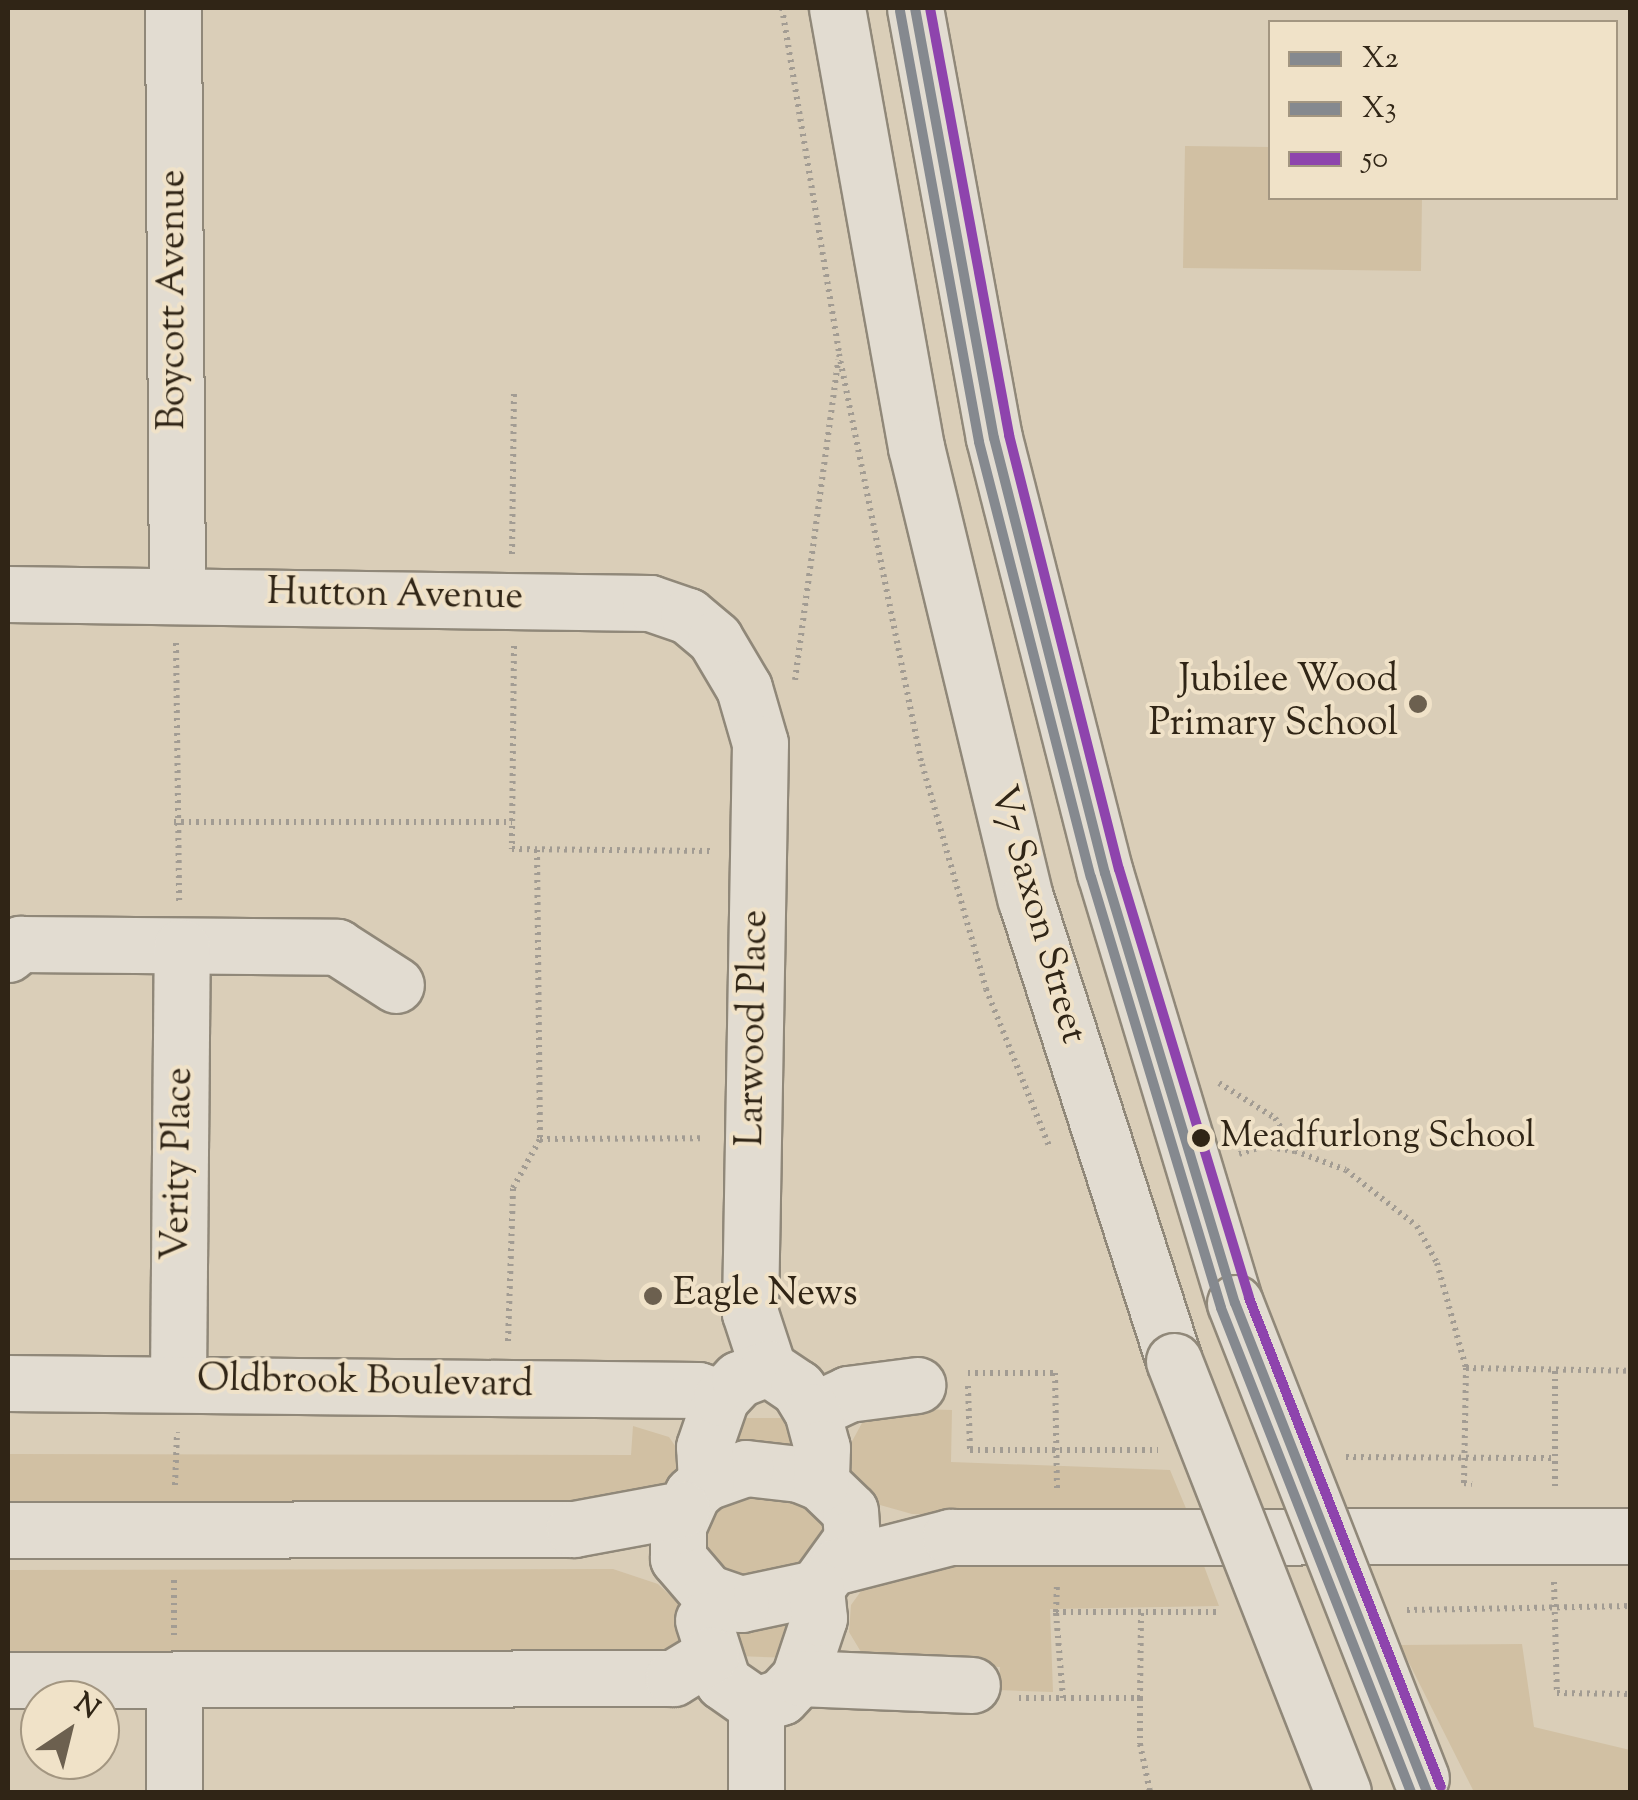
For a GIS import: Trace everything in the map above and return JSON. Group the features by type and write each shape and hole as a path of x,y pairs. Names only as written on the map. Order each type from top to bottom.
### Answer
{"street":[{"name":"Boycott Avenue","path":"174,8 177,592"},
{"name":"V7 Saxon Street","path":"836,8 916,446 1026,900 1174,1360 1343,1792"},
{"name":"V7 Saxon Street","path":"915,8 994,438 1105,873 1235,1303 1424,1785"},
{"name":"Hutton Avenue","path":"8,594 177,592 650,604 688,616 715,639 744,688"},
{"name":"Larwood Place","path":"744,688 760,743 750,1313 768,1368"},
{"path":"8,954 20,944 337,947 396,985"},
{"name":"Verity Place","path":"178,1381 182,946"},
{"path":"756,1792 777,1692 820,1618 826,1577 852,1538 812,1411 798,1388 768,1368 739,1379 721,1398 704,1447 693,1535 703,1618 711,1655 723,1682 777,1692 972,1685"},
{"path":"812,1411 848,1394 943,1379"},
{"name":"Oldbrook Boulevard","path":"8,1382 698,1390 721,1398"},
{"path":"693,1535 746,1468 776,1468 836,1497 950,1537"},
{"path":"8,1530 574,1529 693,1535"},
{"path":"693,1535 741,1604 950,1537 1630,1536"},
{"path":"8,1680 672,1678 711,1655"},
{"path":"174,1681 174,1792"}],"path":[{"path":"760,743 794,693 839,354"},
{"path":"514,390 512,850 758,852"},
{"path":"177,592 174,822 182,946"},
{"path":"174,822 512,822"},
{"path":"507,1387 513,1188 540,1139 538,850"},
{"path":"540,1139 754,1138"},
{"path":"1238,1154 1263,1146 1295,1150 1346,1170 1417,1226 1438,1264 1466,1368 1464,1484 1482,1484"},
{"path":"1466,1368 1630,1370"},
{"path":"1056,1450 1055,1372 943,1379 970,1450 1056,1450 1154,1450"},
{"path":"1463,1461 1554,1458"},
{"path":"1537,1486 1555,1487"},
{"path":"1393,1610 1630,1606"},
{"path":"1064,1698 1056,1612 1215,1612"},
{"path":"1141,1612 1140,1744 1150,1792"},
{"path":"972,1685 971,1698 1140,1698"}],"shaded area":[{"path":"1185,146 1268,147 1268,200 1422,200 1421,271 1183,268"},
{"path":"952,1410 951,1462 1170,1470 1190,1518 912,1514 880,1505 849,1477 850,1445 862,1423 882,1412"},
{"path":"738,1418 790,1418 798,1455 731,1454"},
{"path":"633,1426 669,1437 680,1453 683,1473 664,1502 8,1511 8,1454 631,1455"},
{"path":"742,1493 799,1499 827,1523 822,1560 763,1585 706,1562 699,1521"},
{"path":"1204,1566 1219,1606 1050,1609 1053,1692 998,1690 1000,1667 881,1664 864,1657 849,1632 851,1605 864,1587 912,1567"},
{"path":"613,1569 658,1584 678,1603 682,1638 670,1656 8,1664 8,1570"},
{"path":"729,1623 800,1624 793,1658 737,1656"},
{"path":"1522,1644 1534,1727 1630,1750 1630,1792 1474,1792 1400,1645"}],"transit line":[{"name":"X2","path":"915,8 994,438 1105,873 1235,1303 1427,1792"},
{"name":"50","path":"930,8 1009,435 1119,869 1249,1298 1441,1787"},
{"name":"X3","path":"900,11 979,442 1091,877 1221,1308 1411,1792"}],"place":[{"name":"Jubilee Wood Primary School","path":"1418,704"},
{"name":"Meadfurlong School","path":"1201,1138"},
{"name":"Eagle News","path":"653,1296"}]}
